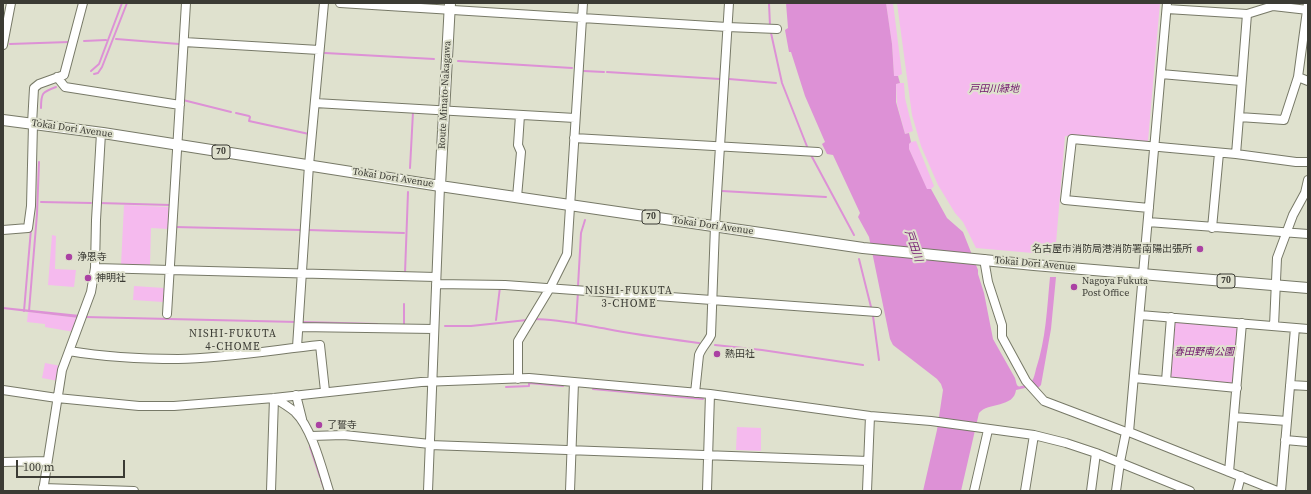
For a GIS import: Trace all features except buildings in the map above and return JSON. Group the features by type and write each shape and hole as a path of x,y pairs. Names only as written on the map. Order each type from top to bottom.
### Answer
{"main road":[{"name":"Route Minato-Nakagawa","path":"440,186 450,6"},
{"name":"Tokai Dori Avenue","path":"3,120 101,133 440,186 863,248 1308,288"}],"street":[{"path":"3,45 11,3"},
{"path":"3,230 28,228 31,206 34,88 39,84 64,75 83,3"},
{"path":"167,314 186,3"},
{"path":"298,347 309,165 324,3"},
{"path":"340,3 450,6 582,18 777,29"},
{"path":"518,379 518,341 550,288 567,254 583,3"},
{"path":"695,393 699,355 701,349 709,340 711,335 715,226 729,3"},
{"path":"1116,491 1120,462 1128,432 1134,378 1167,6 1247,14 1273,6 1307,7 1298,77 1284,120 1238,117"},
{"path":"1236,154 1247,14"},
{"path":"184,42 319,50"},
{"path":"1161,74 1242,81"},
{"path":"57,77 65,87 180,105"},
{"path":"1298,77 1308,81"},
{"path":"315,103 576,118"},
{"path":"517,197 521,152 518,145 520,115"},
{"path":"101,133 96,220 96,268 91,292 62,370 46,462 43,490 134,491"},
{"path":"574,138 818,152"},
{"path":"1149,208 1065,200 1072,139 1308,162"},
{"path":"1212,228 1218,153"},
{"path":"1274,326 1277,286 1277,258 1308,180"},
{"path":"428,491 440,186"},
{"path":"1148,222 1308,234"},
{"path":"984,260 988,282 1002,325 1002,337 1030,385 1044,401 1128,432 1277,491"},
{"path":"96,268 302,274 436,281 877,312"},
{"path":"1140,315 1308,329"},
{"path":"1166,381 1171,317"},
{"path":"1229,472 1242,323"},
{"path":"299,324 434,329"},
{"path":"1281,491 1295,328"},
{"path":"69,351 119,357 179,359 224,356 320,345 325,392"},
{"path":"3,390 57,398 138,406 174,406 274,398 421,382 529,378 710,394 870,416 933,422 1034,435 1066,443 1096,453 1190,491"},
{"path":"1134,378 1237,388"},
{"path":"570,491 574,382"},
{"path":"1290,384 1308,386"},
{"path":"707,491 710,394"},
{"path":"296,395 302,421"},
{"path":"274,398 295,412 302,421 311,436 330,491"},
{"path":"271,491 274,398"},
{"path":"867,491 870,416"},
{"path":"1234,417 1287,421"},
{"path":"974,491 988,430"},
{"path":"311,436 344,435 430,444 868,461"},
{"path":"1025,491 1034,435"},
{"path":"1285,440 1308,442"},
{"path":"1091,491 1096,453"},
{"path":"3,462 46,462"},
{"path":"1237,491 1241,476"}],"green space":[{"path":"886,3 893,3 902,74 898,76 894,76 892,44"},
{"name":"戸田川緑地","path":"897,3 1160,3 1148,141 1145,143 1065,136 1055,255 976,248 963,222 955,213 938,185 921,146 912,115"},
{"path":"904,83 905,98 913,131 905,134 897,103 896,84"},
{"path":"916,141 934,186 931,189 927,190 909,149 909,144"},
{"path":"124,205 169,207 168,229 151,228 150,266 121,265"},
{"path":"52,235 56,236 55,269 76,270 74,287 48,285"},
{"path":"134,286 164,288 163,302 133,300"},
{"path":"28,312 79,318 74,332 45,327 45,324 27,322"},
{"name":"春田野南公園","path":"1176,321 1237,327 1239,329 1233,382 1230,384 1170,378 1173,323"},
{"path":"45,363 61,366 58,381 42,378"},
{"path":"737,427 761,428 761,451 736,450"}],"water":[{"name":"戸田川","path":"786,3 886,3 892,44 894,76 898,76 900,83 896,84 896,102 905,134 909,133 911,142 909,144 909,149 927,189 931,189 947,218 963,232 978,270 993,339 1018,386 1032,381 1034,377 1044,335 1050,277 1056,277 1051,329 1041,385 1037,389 1034,386 1016,390 1011,400 988,407 979,413 961,491 923,491 937,430 943,390 937,379 893,345 890,339 869,237 858,217 860,213 833,155 827,154 822,144 825,142 805,96 791,52 789,52 785,30 788,28"},
{"path":"3,307 80,315 79,318 3,309"}],"waterway":[{"path":"91,71 99,64 122,3"},
{"path":"94,74 98,73 102,67 127,3"},
{"path":"769,3 770,26"},
{"path":"771,33 782,83 808,149"},
{"path":"116,39 179,44"},
{"path":"84,41 106,40"},
{"path":"10,44 69,42"},
{"path":"325,53 434,59"},
{"path":"458,61 572,68"},
{"path":"584,71 604,72"},
{"path":"607,72 720,79"},
{"path":"729,79 776,83"},
{"path":"41,108 41,99 43,94 56,87"},
{"path":"183,100 231,112"},
{"path":"410,168 413,112"},
{"path":"236,113 249,116 249,121 309,134"},
{"path":"811,155 854,235"},
{"path":"29,311 37,214 39,162"},
{"path":"722,191 826,197"},
{"path":"405,273 408,192"},
{"path":"41,202 91,203"},
{"path":"99,203 170,205"},
{"path":"578,286 581,233 585,220"},
{"path":"175,227 301,230"},
{"path":"24,311 31,229"},
{"path":"308,230 404,233"},
{"path":"859,259 871,307"},
{"path":"496,320 500,287"},
{"path":"576,323 578,292"},
{"path":"404,304 404,325"},
{"path":"873,316 879,360"},
{"path":"85,317 297,322"},
{"path":"534,319 562,321 699,343"},
{"path":"445,326 471,326 527,320"},
{"path":"302,322 377,324"},
{"path":"715,345 762,350 863,365"},
{"path":"506,387 529,386 529,383 563,386"},
{"path":"593,389 703,399"},
{"path":"310,447 320,477"},
{"path":"321,480 325,491"}],"place":[{"name":"名古屋市消防局港消防署南陽出張所","path":"1200,249"},
{"name":"浄恩寺","path":"69,257"},
{"name":"神明社","path":"88,278"},
{"name":"Nagoya Fukuta Post Office","path":"1074,287"},
{"name":"熱田社","path":"717,354"},
{"name":"了誓寺","path":"319,425"}],"district":[{"name":"NISHI-FUKUTA 3-CHOME","path":"629,297"},
{"name":"NISHI-FUKUTA 4-CHOME","path":"233,340"}]}
